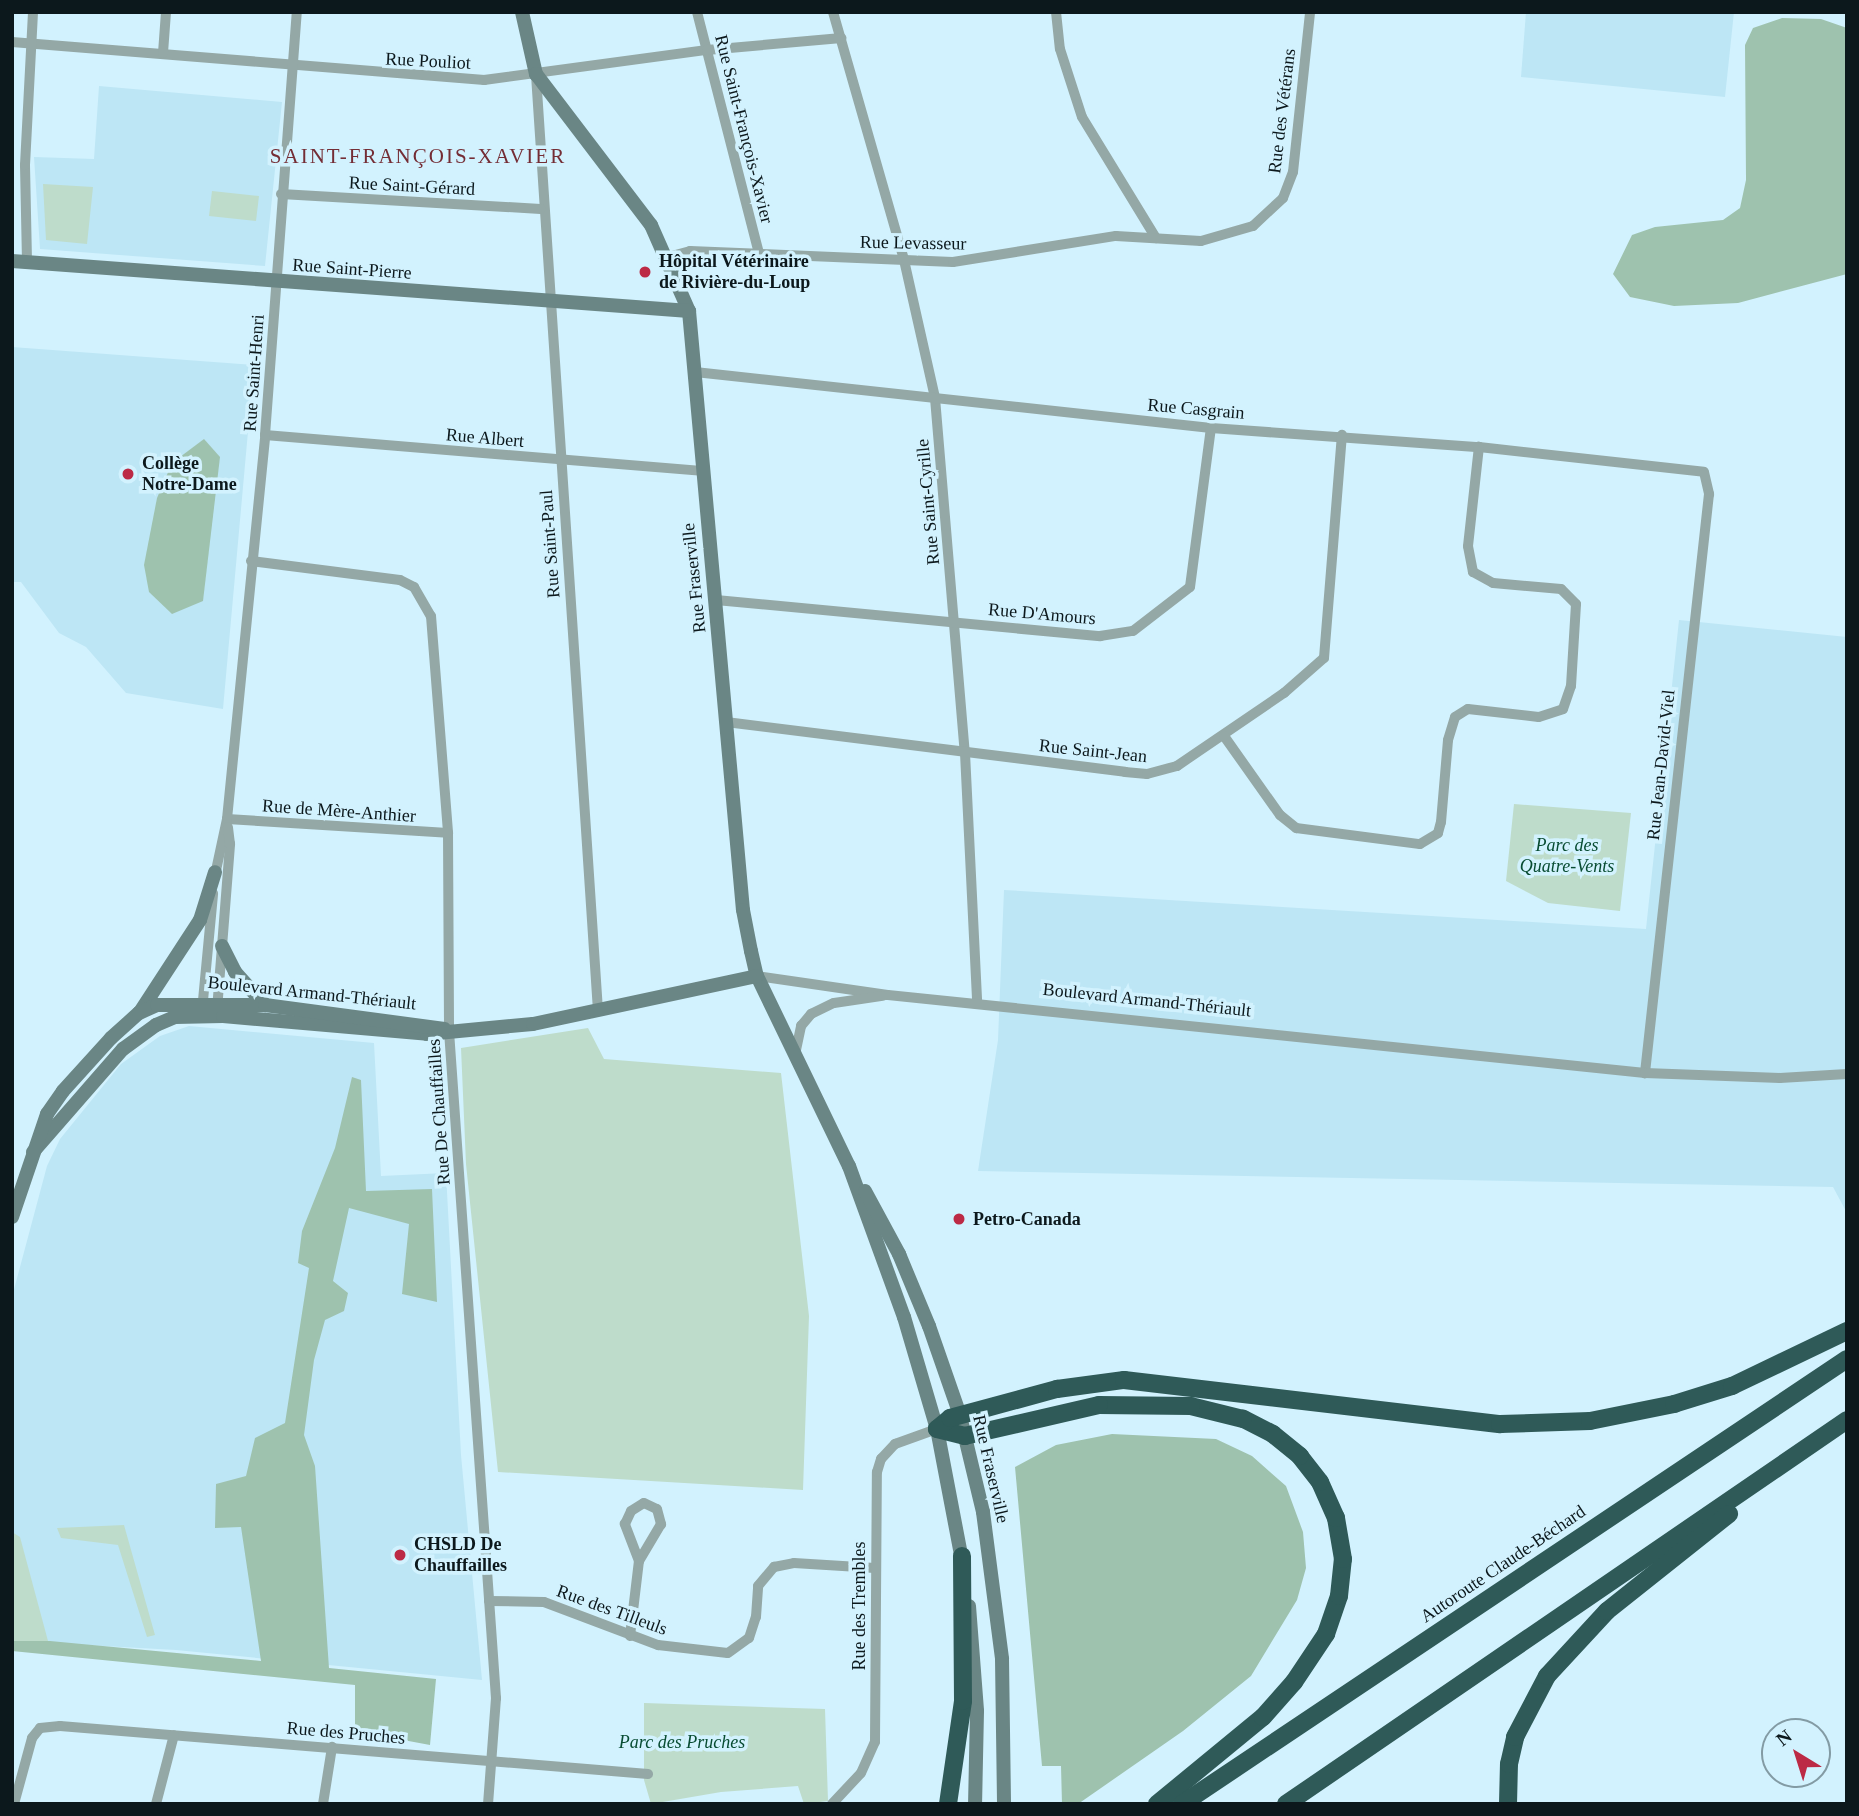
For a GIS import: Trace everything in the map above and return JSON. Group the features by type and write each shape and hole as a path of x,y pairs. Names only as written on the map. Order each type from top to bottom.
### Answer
{"highway":[{"path":"937,1429 959,1412 1057,1389 1124,1380 1488,1423 1591,1421 1674,1404 1731,1386 1847,1331"},
{"name":"Autoroute Claude-Béchard","path":"1182,1804 1847,1359"},
{"path":"937,1429 965,1436 1099,1405 1171,1403 1209,1409 1257,1425 1287,1444 1320,1482 1336,1518 1343,1559 1339,1596 1326,1634 1271,1709 1157,1804"},
{"path":"1286,1804 1847,1420"},
{"path":"1508,1804 1508,1764 1520,1723 1547,1676 1575,1642 1665,1563 1847,1427"},
{"path":"948,1804 963,1701 962,1556"}],"main road":[{"name":"Rue Fraserville","path":"522,12 536,74 651,225 668,257 689,312 743,911 757,976 849,1166 899,1254 959,1412 990,1548 999,1623 1004,1804"},
{"name":"Rue Saint-Pierre","path":"19,261 689,312"},
{"path":"139,1013 200,920 215,872"},
{"path":"222,946 235,972 265,1005"},
{"name":"Boulevard Armand-Thériault","path":"12,1217 47,1114 63,1091 139,1013 158,1005 427,1034 496,1030 757,976"},
{"name":"Boulevard Armand-Thériault","path":"33,1152 92,1079 138,1036 175,1017 210,1009 265,1005 429,1024 449,1031"},
{"name":"Rue Fraserville","path":"849,1166 904,1317 937,1429 962,1556 975,1672 975,1804"}],"street":[{"path":"19,261 33,12"},
{"path":"163,53 166,12"},
{"name":"Rue Saint-Henri","path":"210,1009 215,872 227,819 265,435 274,282 297,12"},
{"name":"Rue Saint-François-Xavier","path":"697,12 759,254"},
{"name":"Rue Saint-Cyrille","path":"833,12 904,260 935,398 965,753 977,1001"},
{"path":"1056,12 1060,49 1082,117 1156,238"},
{"name":"Rue des Vétérans","path":"1156,238 1201,241 1231,235 1254,226 1283,198 1293,173 1310,12"},
{"name":"Rue Pouliot","path":"12,42 441,79 536,74 707,50 841,38"},
{"name":"Rue Saint-Paul","path":"536,74 541,209 598,1011"},
{"name":"Rue Saint-Gérard","path":"281,194 541,209"},
{"name":"Rue Levasseur","path":"668,257 690,251 904,260 984,259 1116,236 1156,238"},
{"name":"Rue Casgrain","path":"695,372 1211,428 1342,435 1696,467"},
{"name":"Rue D'Amours","path":"716,600 1118,636 1152,621 1190,587 1211,428"},
{"name":"Rue Albert","path":"265,435 702,471"},
{"name":"Rue Saint-Jean","path":"726,722 1147,774 1177,766 1224,736 1307,675 1324,657 1342,435"},
{"path":"1224,736 1280,815 1296,828 1420,844 1438,834 1448,740 1455,717 1468,709 1539,717 1563,709 1571,686 1576,604 1561,589 1493,583 1473,572 1468,545 1479,447"},
{"name":"Rue Jean-David-Viel","path":"1644,1073 1709,494 1709,482 1696,467"},
{"name":"Rue De Chauffailles","path":"251,562 400,580 414,587 431,617 449,833 449,1031 496,1698 488,1804"},
{"name":"Rue Saint-Henri","path":"210,1009 222,946 230,844 227,819"},
{"name":"Rue de Mère-Anthier","path":"227,819 449,833"},
{"name":"Boulevard Armand-Thériault","path":"757,976 888,995 977,1001 1644,1073 1780,1078 1847,1074"},
{"path":"796,1057 798,1033 811,1014 834,1003 888,995"},
{"name":"Rue des Trembles","path":"832,1804 861,1773 875,1741 874,1491 881,1459 895,1444 937,1429"},
{"path":"630,1636 639,1561 661,1524 657,1509 644,1503 631,1511 625,1524 639,1561"},
{"name":"Rue des Tilleuls","path":"489,1601 535,1601 566,1607 630,1636 679,1649 728,1653 749,1638 757,1616 758,1586 774,1567 794,1563 875,1568"},
{"name":"Rue des Pruches","path":"15,1804 32,1738 40,1728 60,1726 648,1774"},
{"path":"156,1804 174,1735"},
{"path":"323,1804 332,1748"}],"shaded area":[{"path":"1526,12 1734,12 1725,97 1521,77"},
{"path":"99,86 282,102 265,266 40,249 34,157 94,159"},
{"name":"Collège Notre-Dame","path":"12,347 254,365 223,709 126,693 86,647 59,633 21,582 12,582"},
{"path":"1679,620 1847,637 1847,1213 1833,1187 978,1171 998,1040 1004,890 1646,929"},
{"path":"189,1026 374,1043 381,1176 446,1173 461,1455 482,1680 176,1650 12,1641 12,1297 47,1166 60,1139 121,1064 160,1036"}],"green space":[{"path":"1782,18 1821,19 1847,28 1847,274 1738,303 1674,306 1630,297 1613,274 1632,235 1655,227 1723,220 1740,208 1746,180 1745,45 1753,28"},
{"path":"43,184 93,187 87,244 46,240"},
{"path":"212,191 259,196 256,221 209,216"},
{"path":"204,439 220,457 203,601 172,614 149,592 144,565 157,498 172,463"},
{"name":"Parc des Quatre-Vents","path":"1514,804 1631,813 1620,911 1548,903 1506,881"},
{"path":"588,1028 604,1059 781,1073 809,1316 803,1490 498,1472 466,1164 461,1048"},
{"path":"352,1077 361,1080 366,1191 432,1189 437,1302 402,1294 409,1224 349,1208 333,1281 348,1293 344,1311 325,1320 314,1360 304,1435 315,1466 329,1668 436,1679 430,1745 355,1731 355,1685 12,1651 12,1641 50,1641 261,1661 241,1527 215,1528 216,1484 246,1476 255,1438 285,1423 309,1268 298,1263 302,1231 335,1148"},
{"path":"1112,1434 1216,1439 1252,1456 1286,1486 1303,1532 1306,1568 1297,1600 1251,1676 1183,1731 1078,1804 1062,1804 1061,1766 1042,1766 1015,1467 1056,1445"},
{"path":"124,1525 155,1635 147,1637 118,1545 61,1538 57,1528"},
{"path":"12,1532 20,1537 48,1641 12,1641"},
{"name":"Parc des Pruches","path":"644,1703 825,1709 828,1801 804,1804 798,1786 721,1792 651,1804 644,1780"}],"place":[{"name":"Hôpital Vétérinaire de Rivière-du-Loup","path":"645,272"},
{"name":"Collège Notre-Dame","path":"128,474"},
{"name":"Petro-Canada","path":"959,1219"},
{"name":"CHSLD De Chauffailles","path":"400,1555"}],"district":[{"name":"SAINT-FRANÇOIS-XAVIER","path":"418,156"}]}
